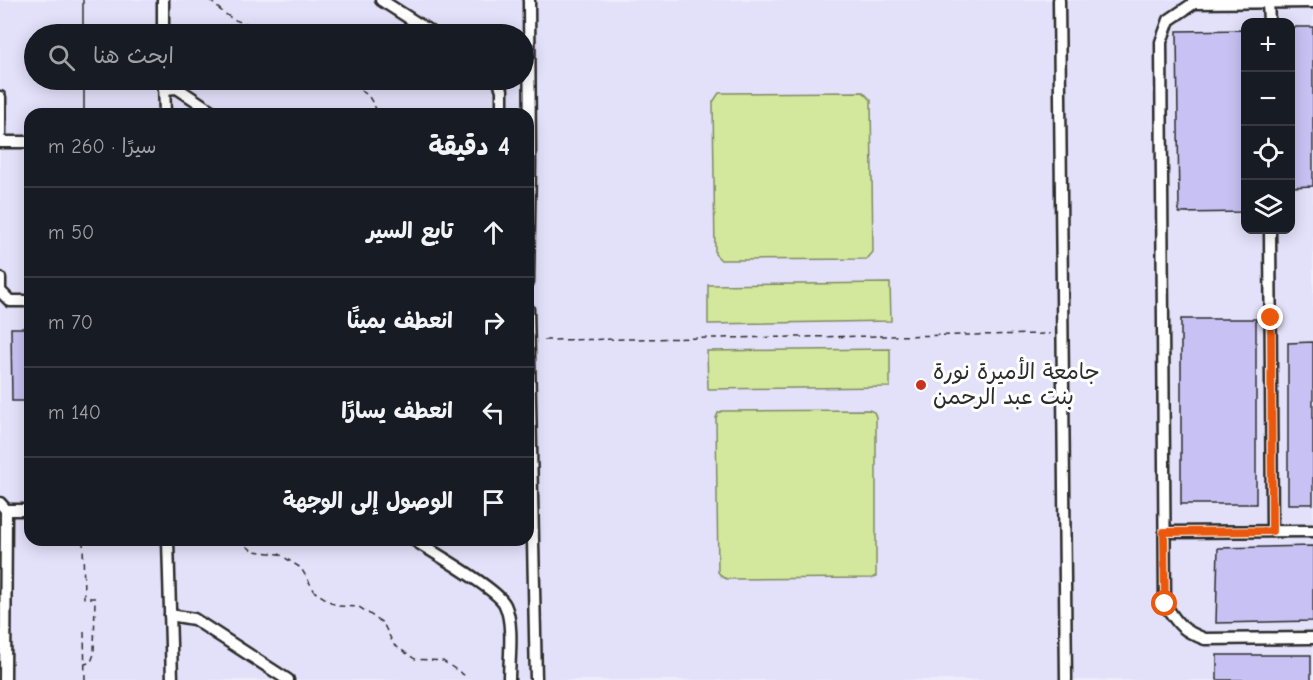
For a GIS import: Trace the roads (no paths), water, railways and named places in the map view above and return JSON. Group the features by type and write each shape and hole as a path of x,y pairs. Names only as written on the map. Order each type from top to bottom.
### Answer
{"street":[{"path":"163,0 163,24"},
{"path":"381,0 418,24"},
{"path":"529,0 529,24"},
{"path":"1059,0 1066,680"},
{"path":"1269,2 1269,18"},
{"path":"1313,2 1194,3 1169,20 1161,42 1165,604 1176,623 1192,634 1205,639 1313,638"},
{"path":"164,90 165,108"},
{"path":"180,90 207,108"},
{"path":"502,90 502,108"},
{"path":"530,90 530,108"},
{"path":"0,97 0,134"},
{"path":"0,142 24,142"},
{"path":"1270,234 1272,531"},
{"path":"0,278 0,291 10,301 24,301"},
{"path":"5,680 3,507 24,509"},
{"path":"1164,532 1313,531"},
{"path":"168,546 172,680"},
{"path":"423,546 493,592 505,603 509,620 509,680"},
{"path":"533,546 536,680"},
{"path":"170,615 194,619 288,680"}],"tram line":[{"path":"83,0 83,24"},
{"path":"84,90 84,108"}],"place":[{"name":"جامعة الأميرة نورة بنت عبد الرحمن","path":"921,385"}]}
